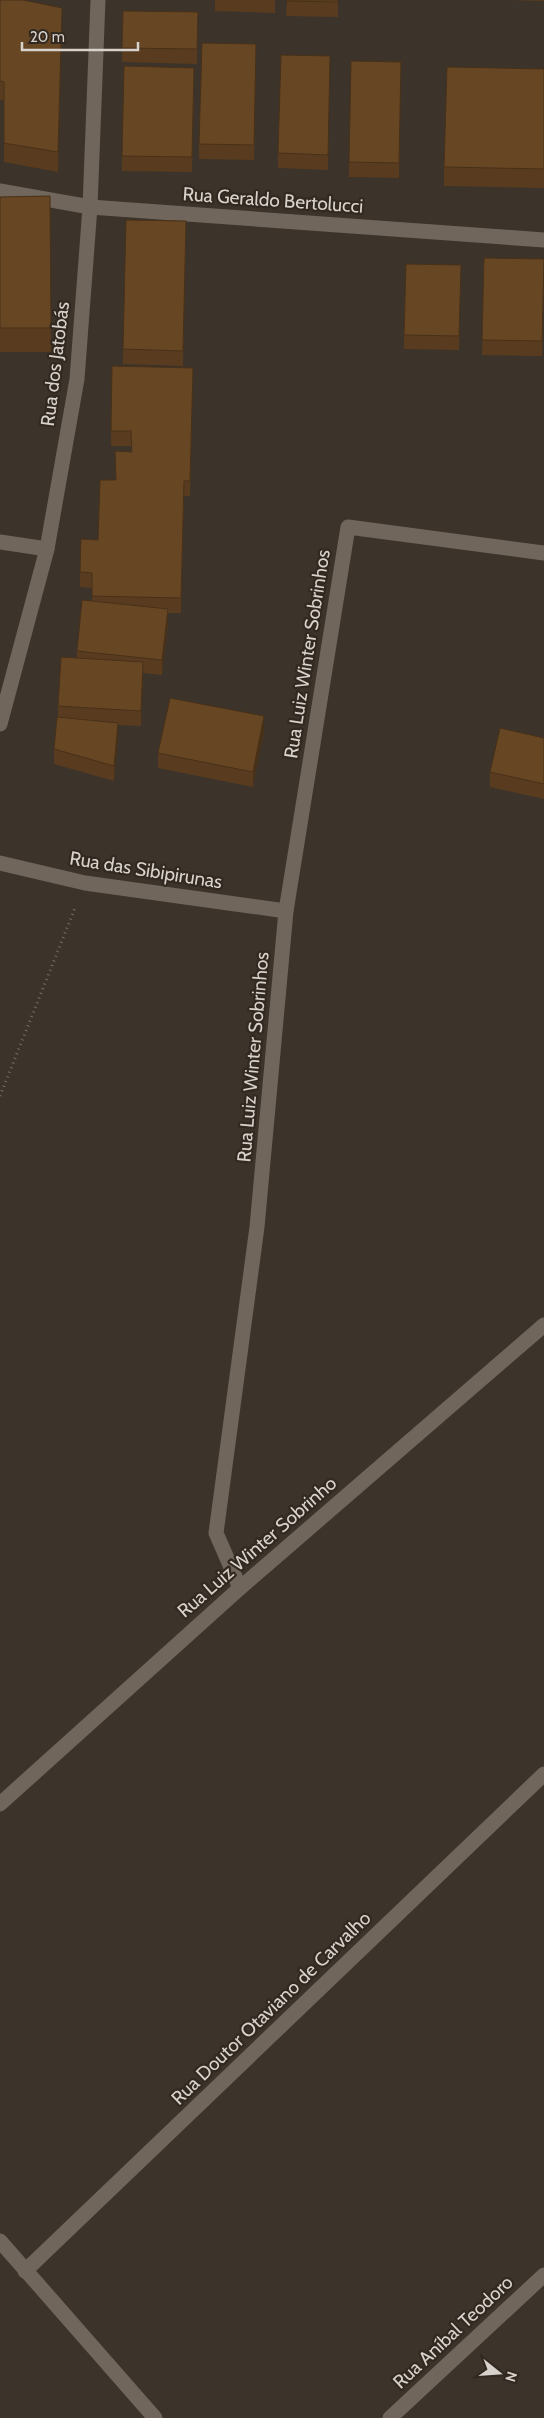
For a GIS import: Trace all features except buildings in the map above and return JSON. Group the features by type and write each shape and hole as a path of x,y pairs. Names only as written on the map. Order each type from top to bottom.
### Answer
{"street":[{"name":"Rua dos Jatobás","path":"0,724 47,549 77,379 90,207 98,0"},
{"name":"Rua Geraldo Bertolucci","path":"0,191 90,207 544,240"},
{"name":"Rua Luiz Winter Sobrinhos","path":"240,1588 216,1533 257,1228 286,911 348,527 544,554"},
{"path":"0,542 47,549"},
{"name":"Rua das Sibipirunas","path":"0,862 85,883 286,911"},
{"name":"Rua Luiz Winter Sobrinho","path":"0,1804 240,1588 544,1325"},
{"name":"Rua Doutor Otaviano de Carvalho","path":"25,2271 544,1774"},
{"path":"0,2240 25,2271 155,2418"},
{"name":"Rua Aníbal Teodoro","path":"390,2418 544,2275"}],"path":[{"path":"0,1096 85,883"}]}
